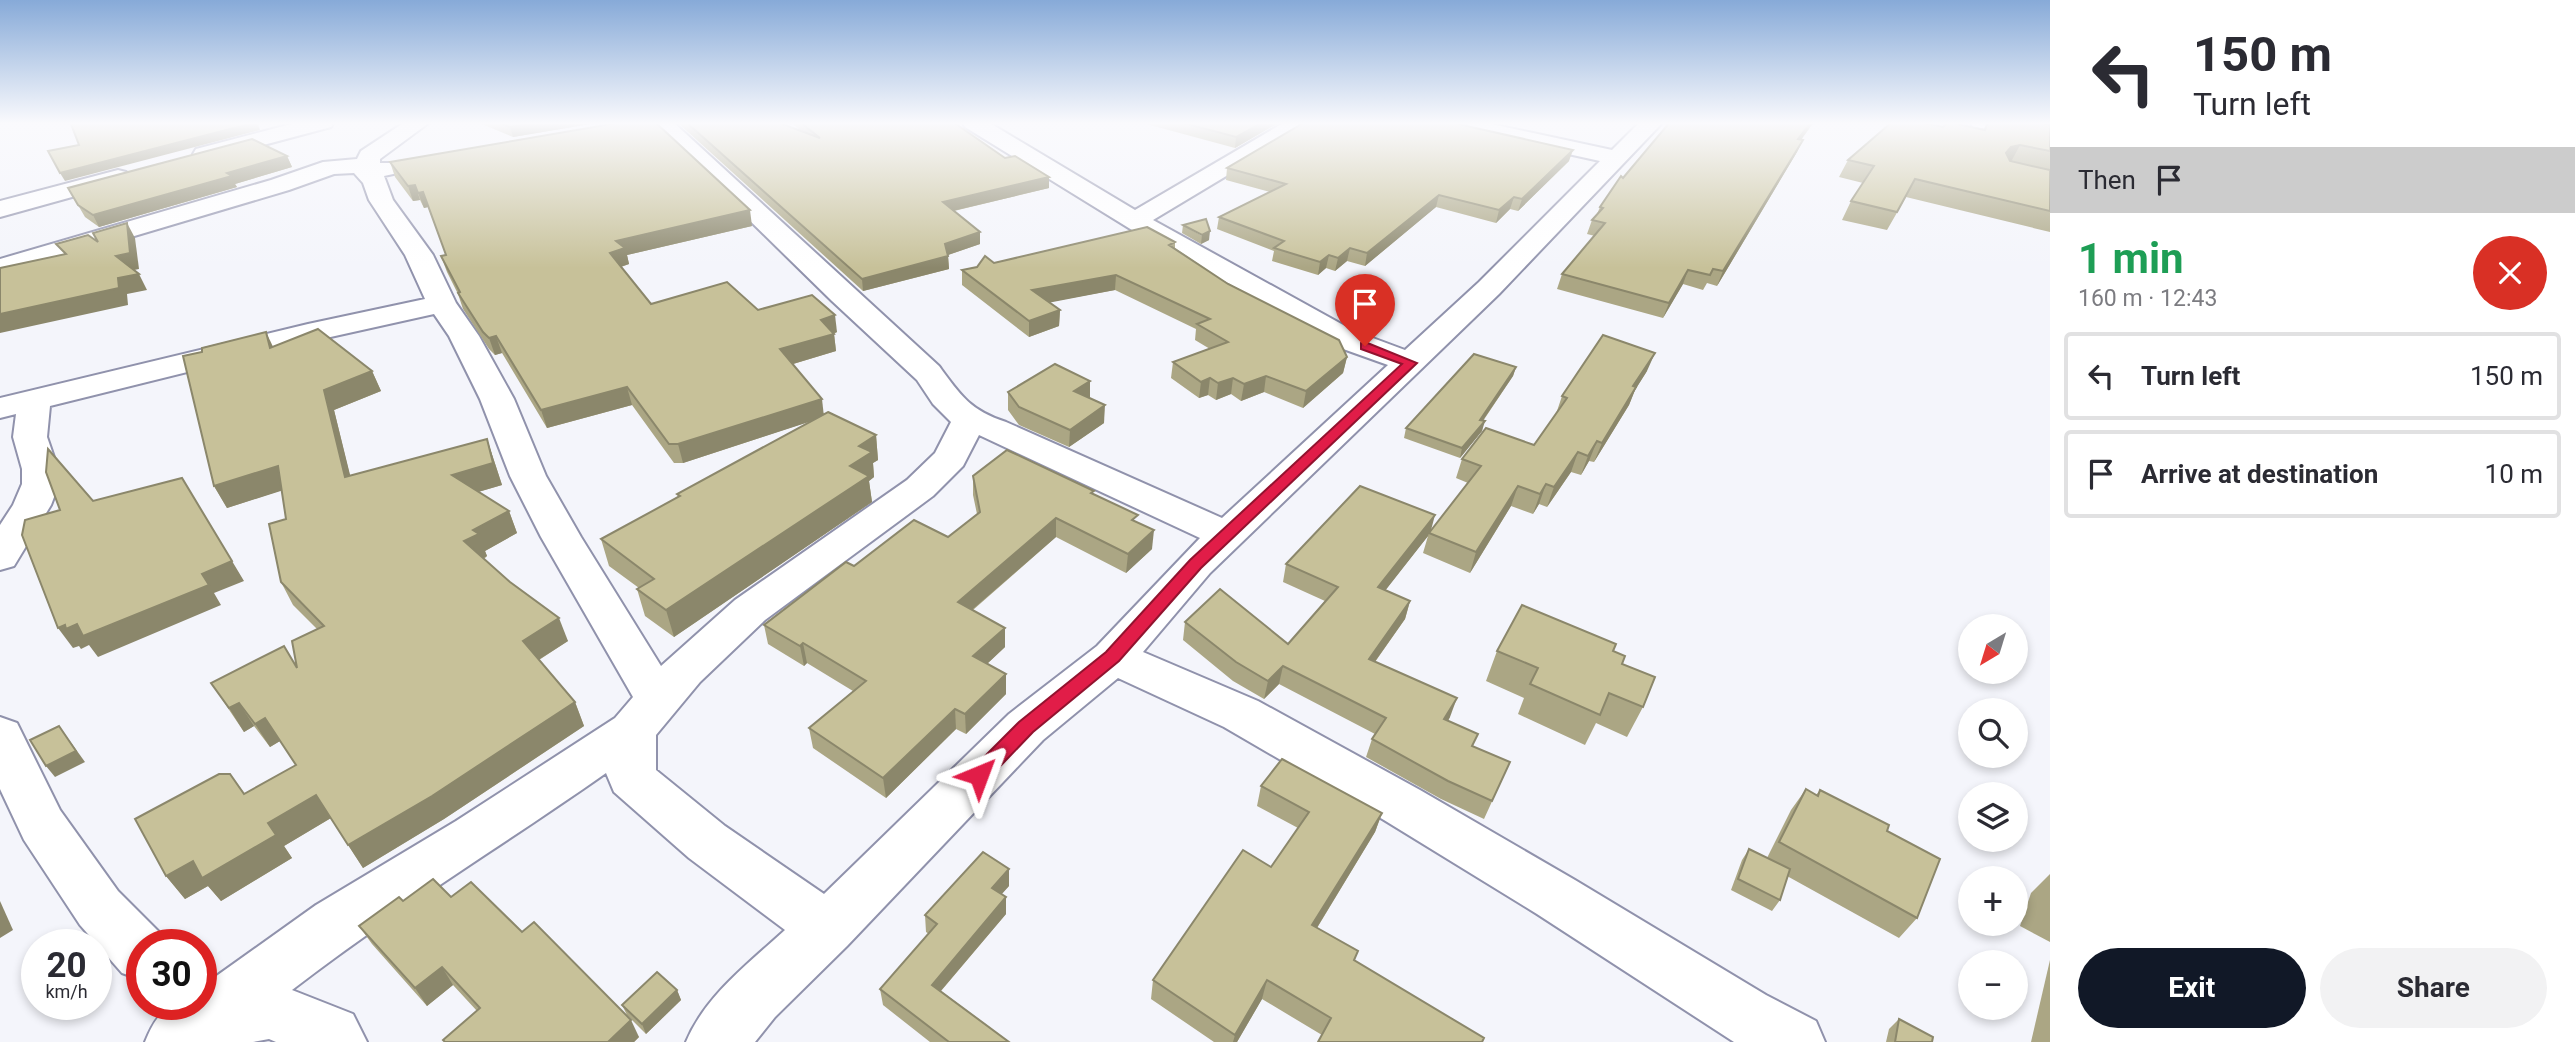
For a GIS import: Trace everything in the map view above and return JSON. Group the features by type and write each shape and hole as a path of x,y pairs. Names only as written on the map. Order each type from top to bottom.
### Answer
{"street":[{"path":"0,209 143,171"},
{"path":"0,268 321,171"},
{"path":"367,172 375,171"},
{"path":"713,171 928,373 945,397 969,421 994,429 1228,536"},
{"path":"1054,171 1154,232 1249,283 1307,320 1343,338 1410,363"},
{"path":"1136,220 1219,171"},
{"path":"716,1042 754,997 827,928 1026,727 1113,657 1195,564 1410,363 1604,171"},
{"path":"367,172 375,181 381,200 419,255 442,304 464,336 497,399 528,476 561,537 645,715 631,778 707,842 827,928"},
{"path":"15,403 442,304"},
{"path":"0,557 17,526 33,505 41,474 30,438 34,404 15,403"},
{"path":"190,1023 336,923 474,837 645,715 684,670 750,610 920,488 950,458 969,421"},
{"path":"1113,657 1241,714 1390,798 1556,897 1759,1033"},
{"path":"0,736 42,825 99,908 126,937"},
{"path":"190,1023 269,1010 332,1035 337,1042"}],"building":[{"path":"133,171 235,171 227,173 232,176 93,215 78,205 68,188"},
{"path":"396,171 707,171 750,210 616,241 625,248 610,253 651,304 727,282 758,310 812,295 835,315 821,320 834,334 780,349 822,399 678,444 669,444 627,387 541,410 496,336 489,338 483,332 458,293 460,292 441,256 446,255 423,192 418,193 415,185 408,186"},
{"path":"741,171 1039,171 1049,177 943,202 980,232 945,244 948,256 862,279"},
{"path":"1237,171 1552,171 1522,199 1514,197 1499,210 1439,195 1367,253 1350,248 1338,258 1329,255 1320,262 1274,248 1284,241 1219,217 1286,184"},
{"path":"1629,171 1784,171 1723,271 1713,269 1710,275 1688,270 1669,303 1562,274 1605,223 1592,220 1603,208 1600,207 1621,176 1623,178"},
{"path":"1871,171 2050,171 2050,211 1915,179 1897,212 1851,201"},
{"path":"1206,219 1210,231 1202,235 1183,225"},
{"path":"127,223 130,253 116,256 139,274 118,278 119,288 0,314 0,268 66,254 56,244 88,235 98,242 93,233"},
{"path":"1147,227 1175,242 1169,245 1228,284 1339,340 1347,357 1306,391 1266,376 1244,384 1233,378 1218,383 1210,378 1201,382 1173,362 1228,342 1197,324 1210,319 1116,275 1032,290 1060,310 1029,321 962,270 977,267 985,256 994,263"},
{"path":"318,329 372,371 324,390 345,477 487,439 493,463 452,475 509,511 473,530 479,534 464,541 510,582 559,618 523,641 575,702 432,796 348,845 316,795 268,823 276,835 202,878 193,861 166,876 135,819 219,774 230,774 244,794 296,765 265,718 255,724 239,703 229,708 211,683 284,646 297,668 292,641 324,626 281,582 269,524 286,519 278,466 214,486 183,356 202,352 202,348 266,332 270,348"},
{"path":"1603,335 1655,353 1633,386 1636,387 1602,443 1597,441 1588,456 1578,452 1554,487 1546,484 1540,494 1518,486 1476,552 1429,533 1481,466 1462,459 1486,428 1534,445 1567,398 1562,396"},
{"path":"1474,354 1516,367 1480,420 1485,421 1462,448 1406,428"},
{"path":"1055,364 1090,381 1074,391 1105,405 1070,430 1019,407 1008,392"},
{"path":"828,412 876,435 859,446 872,452 850,466 869,476 666,610 637,589 654,579 601,539 680,496 677,494"},
{"path":"48,449 93,501 182,478 232,561 202,574 209,585 83,636 77,624 66,629 65,625 58,628 22,535 25,520 60,510 46,472"},
{"path":"1007,450 1094,491 1091,493 1138,515 1132,520 1154,530 1128,554 1056,518 958,602 1005,628 973,656 1006,674 965,714 955,709 883,778 809,728 866,681 803,643 800,646 764,625 846,562 854,566 914,520 948,537 980,512 973,476"},
{"path":"1360,486 1435,515 1378,587 1410,601 1369,659 1457,698 1444,719 1478,734 1472,746 1510,762 1492,801 1448,781 1372,739 1386,718 1283,666 1268,681 1236,662 1185,622 1220,589 1288,644 1338,587 1286,564"},
{"path":"1522,605 1616,644 1613,651 1625,656 1622,664 1655,677 1643,707 1609,693 1600,715 1530,684 1538,668 1497,651"},
{"path":"59,726 76,751 46,766 30,740"},
{"path":"1282,759 1382,813 1312,925 1358,951 1354,960 1484,1038 1482,1042 1318,1042 1331,1018 1267,980 1235,1035 1153,980 1243,850 1271,867 1309,812 1261,786"},
{"path":"1806,789 1818,796 1820,790 1889,825 1887,831 1940,859 1917,918 1779,842"},
{"path":"1749,849 1790,869 1780,900 1738,879"},
{"path":"983,852 1009,869 992,888 1006,897 932,985 1009,1042 949,1042 880,989 937,924 925,915"},
{"path":"433,879 451,897 471,882 522,932 534,922 631,1020 608,1042 445,1042 443,1040 480,1008 442,967 415,988 359,926 399,897 403,901"},
{"path":"657,972 677,990 642,1024 622,1005"},
{"path":"1899,1019 1933,1037 1932,1042 1895,1042"}],"route":[{"path":"979,775 1026,727 1113,657 1195,564 1410,363 1365,346"}]}
